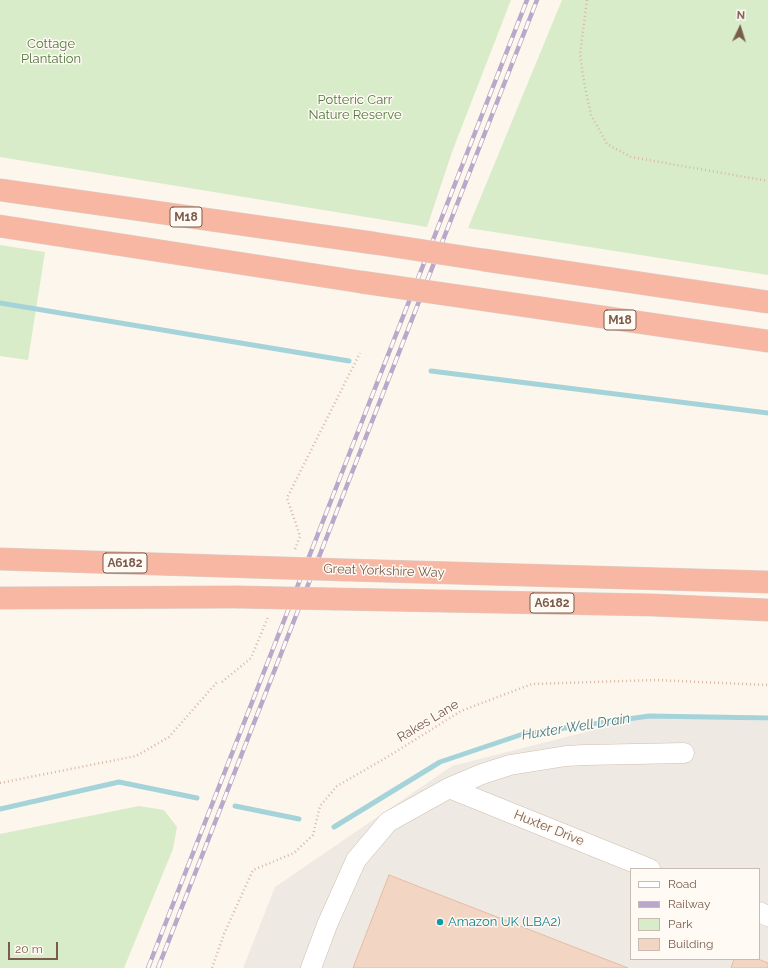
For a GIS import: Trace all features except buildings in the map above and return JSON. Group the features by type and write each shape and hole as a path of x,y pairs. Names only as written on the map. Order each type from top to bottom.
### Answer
{"highway":[{"name":"M18","path":"0,190 373,243 768,302"},
{"name":"M18","path":"0,226 361,282 768,341"},
{"name":"Great Yorkshire Way","path":"0,559 768,582"},
{"name":"A6182","path":"0,598 237,597 653,605 768,610"}],"lane":[{"path":"312,968 327,925 356,860 388,822 449,788 482,774 510,766 566,756 684,753"},
{"name":"Huxter Drive","path":"449,788 648,868"}],"path":[{"path":"587,0 580,54 591,115 607,144 631,157 768,181"},
{"path":"295,550 300,536 287,498 360,353"},
{"path":"222,682 251,658 268,615"},
{"name":"Rakes Lane","path":"212,968 224,934 253,870 294,853 313,835 320,806 337,786 389,756 461,711 532,684 656,680 768,685"},
{"path":"0,783 136,756 169,736 218,681"}],"shaded area":[{"path":"649,716 768,721 768,968 243,968 275,887 452,766"}],"green space":[{"name":"Potteric Carr Nature Reserve","path":"0,0 511,0 452,152 427,227 0,157"},
{"path":"562,0 768,0 768,275 468,228"},
{"path":"0,245 45,252 28,360 0,356"},
{"path":"139,806 164,810 177,827 173,849 124,968 0,968 0,834"}],"waterway":[{"path":"0,303 349,361"},
{"path":"431,371 768,413"},
{"name":"Huxter Well Drain","path":"334,827 440,762 523,734 649,716 768,718"},
{"name":"Huxter Well Drain","path":"0,809 119,782 197,798"},
{"name":"Huxter Well Drain","path":"235,806 299,819"}],"railway":[{"path":"148,968 527,0"},
{"path":"158,968 537,0"}],"place":[{"name":"Amazon UK (LBA2)","path":"440,922"}],"park label":[{"name":"Cottage Plantation","path":"51,52"}]}
